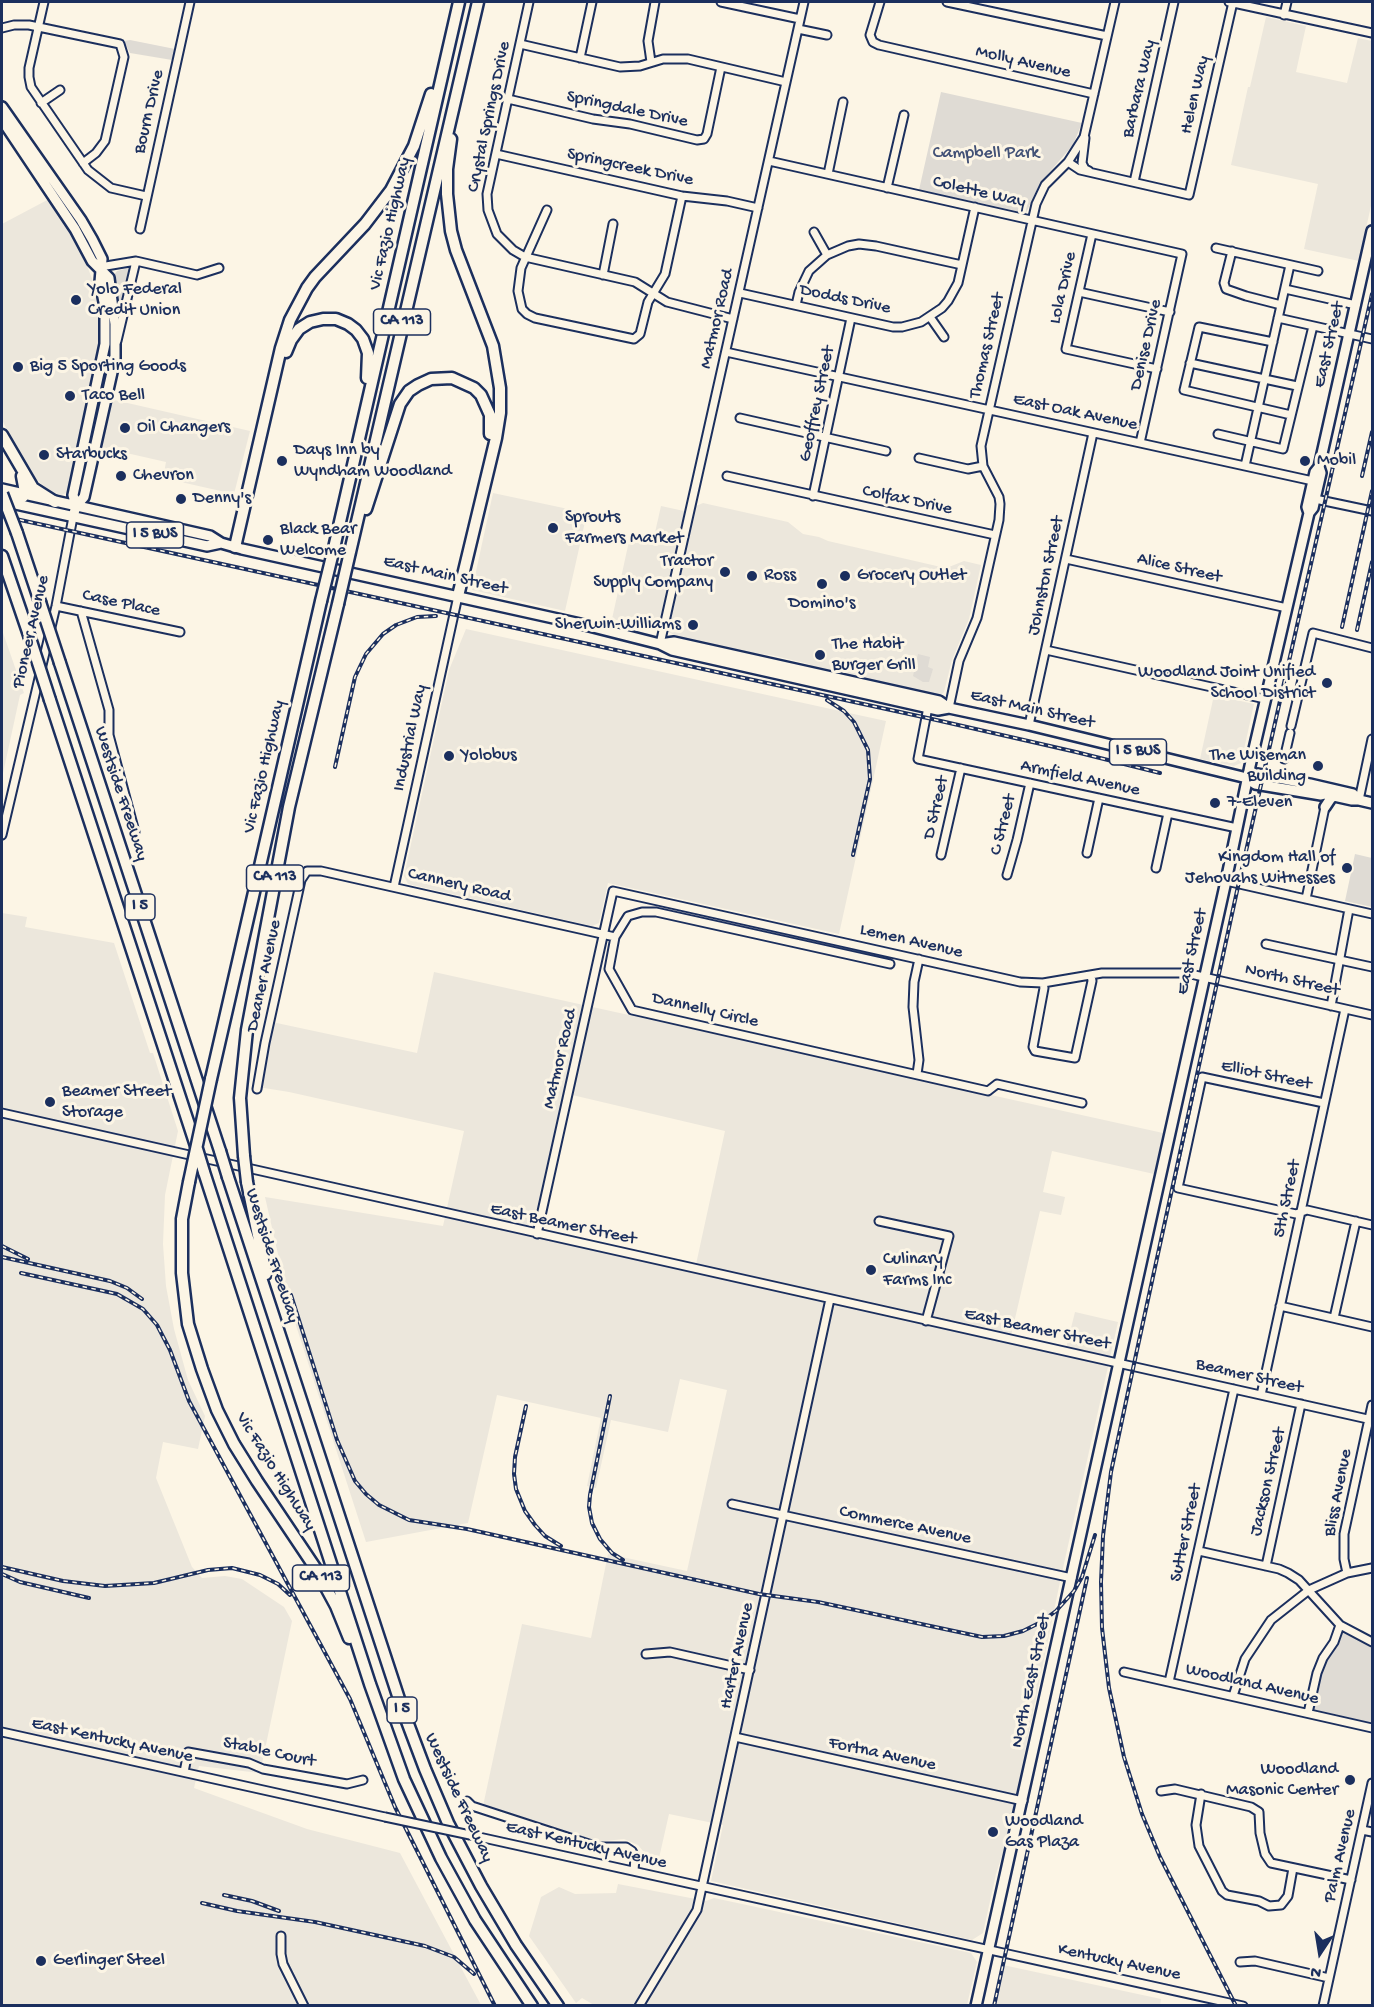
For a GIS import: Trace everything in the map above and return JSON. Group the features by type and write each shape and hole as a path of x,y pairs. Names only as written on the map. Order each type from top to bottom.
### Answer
{"highway":[{"name":"Vic Fazio Highway","path":"370,1684 359,1665 329,1591 303,1547 234,1444 217,1410 188,1323 182,1273 182,1220 211,1079 459,2"},
{"name":"Vic Fazio Highway","path":"278,1330 247,1182 244,1156 240,1098 247,1030 287,818 478,2"},
{"path":"239,548 281,348 290,320 315,277 373,215 399,176 414,146 449,43"},
{"path":"457,93 456,116 447,169 451,231 456,250 491,338 501,388 496,438 458,596"},
{"path":"239,548 287,350 299,329 310,322 323,319 336,320 348,324 363,339 369,362 363,424"},
{"path":"350,552 396,415 405,397 418,385 431,379 452,378 465,383 481,395 492,426 456,583 458,596"},
{"path":"2,435 21,470 36,491 55,502"},
{"path":"2,495 19,499 24,495 21,470"},
{"name":"Westside Freeway","path":"2,495 40,602 402,1708 424,1769 448,1823 481,1886 516,1945 559,2006"},
{"name":"Westside Freeway","path":"2,556 392,1747 416,1806 474,1920 532,2006"},
{"path":"474,1920 477,1929 526,2006"}],"main road":[{"name":"Pioneer Avenue","path":"2,107 72,208 102,259 100,282 105,308 106,332 98,382 73,495 76,506"},
{"name":"Pioneer Avenue","path":"2,120 75,229 93,261 108,278 116,346 84,497 76,506 73,517"},
{"path":"36,173 43,172 66,205 72,208"},
{"name":"East Street","path":"1309,513 1307,507 1312,481 1319,467 1372,231"},
{"path":"98,382 103,387 101,403 104,410"},
{"path":"94,399 98,411 95,423 100,429"},
{"name":"East Street","path":"1118,1364 1247,778 1309,513 1313,508 1321,473 1319,467"},
{"name":"East Main Street","path":"2,489 210,536 221,543 239,548 458,596 660,644 672,651 938,710 949,708 1029,725 1247,778"},
{"name":"East Main Street","path":"2,501 207,546 221,543"},
{"path":"156,535 181,536 188,532"},
{"name":"East Main Street","path":"660,644 674,642 939,701 949,708"},
{"name":"I 5 BUS","path":"1247,778 1258,774 1310,784 1353,794 1360,800"},
{"name":"I 5 BUS","path":"1247,778 1255,784 1372,803"},
{"path":"1321,795 1324,797 1325,807"},
{"path":"1325,807 1328,801 1335,796"},
{"name":"North East Street","path":"976,2006 1118,1364"}],"street":[{"path":"44,2 29,68 31,87 83,164 94,176 111,188 146,196"},
{"name":"Bourn Drive","path":"140,229 190,2"},
{"name":"Crystal Springs Drive","path":"529,2 487,194 490,216 497,234 513,250 525,257 635,282 667,302 734,319"},
{"path":"580,58 592,2"},
{"path":"651,62 648,34 656,2"},
{"path":"721,2 800,19"},
{"name":"Matmor Road","path":"660,644 804,2"},
{"name":"Molly Avenue","path":"880,2 870,35 873,42 904,52 1094,94"},
{"path":"947,2 1107,36"},
{"name":"Thomas Street","path":"949,708 959,661 977,618 995,535 1000,504 996,490 983,466 981,446 1032,220 1041,191 1068,162 1085,132 1115,2"},
{"name":"Barbara Way","path":"1134,182 1174,2"},
{"path":"1231,2 1372,33"},
{"name":"Helen Way","path":"1134,182 1189,195 1231,2"},
{"path":"1284,15 1287,2"},
{"path":"2,28 21,25 38,27 120,44 124,57 107,134 101,148 83,164"},
{"path":"798,28 827,35"},
{"path":"520,44 620,67 640,66 675,58 688,59 786,82"},
{"name":"Springdale Drive","path":"508,99 593,119 630,124 697,140 704,139 721,67"},
{"path":"41,103 60,90"},
{"path":"828,174 843,102"},
{"path":"888,188 904,115"},
{"path":"1085,132 1082,162 1085,169 1092,173"},
{"name":"Springcreek Drive","path":"496,154 682,196 727,201 758,208"},
{"name":"Colette Way","path":"769,161 1182,254"},
{"path":"1068,162 1080,170 1134,182"},
{"path":"547,210 525,257 518,279 519,301 522,309 536,318 634,339 640,334 648,302 665,274 682,196"},
{"name":"Dodds Drive","path":"740,293 893,327 912,325 930,317 948,301 958,283 975,207"},
{"path":"603,274 613,224"},
{"path":"814,232 827,255"},
{"name":"Lola Drive","path":"1092,234 1066,350 1156,369"},
{"path":"796,305 799,292 809,271 827,255 848,246 867,244 962,265"},
{"path":"1216,248 1318,271"},
{"path":"1232,251 1224,283 1226,289 1281,305"},
{"name":"Denise Drive","path":"1140,443 1182,254"},
{"path":"116,346 136,261"},
{"path":"100,267 136,261 197,275 219,268"},
{"path":"1245,466 1290,265"},
{"path":"1285,290 1356,305"},
{"path":"1079,292 1170,312"},
{"path":"930,317 944,337"},
{"name":"Geoffrey Street","path":"813,496 852,318"},
{"path":"1278,318 1372,339"},
{"path":"1273,342 1202,326 1198,328 1184,390 1291,415"},
{"path":"1218,434 1283,449 1313,326"},
{"name":"East Oak Avenue","path":"726,352 1312,481"},
{"path":"1190,363 1297,386"},
{"path":"740,418 886,451"},
{"name":"Johnston Street","path":"1029,725 1093,433"},
{"path":"919,458 968,469 983,466"},
{"name":"Colfax Drive","path":"727,476 995,535"},
{"path":"1315,499 1372,511"},
{"name":"Pioneer Avenue","path":"2,835 4,815 56,606 73,517"},
{"name":"Alice Street","path":"1066,559 1287,608"},
{"name":"Industrial Way","path":"394,887 458,596"},
{"name":"Case Place","path":"56,606 180,632"},
{"path":"81,611 109,710 109,735 135,832"},
{"path":"1284,759 1313,633 1372,648"},
{"path":"1046,650 1265,699"},
{"name":"Armfield Avenue","path":"928,707 918,759 1237,828"},
{"path":"1360,800 1372,739"},
{"name":"D Street","path":"941,855 961,768"},
{"name":"C Street","path":"1007,875 1030,783"},
{"path":"1087,853 1099,798"},
{"path":"1306,899 1325,807"},
{"path":"1156,868 1168,813"},
{"name":"Cannery Road","path":"307,871 321,871 615,937"},
{"name":"Deaner Avenue","path":"257,1089 301,880 307,871"},
{"path":"1226,880 1372,914"},
{"name":"Matmor Road","path":"537,1234 613,891"},
{"name":"Lemen Avenue","path":"613,891 1020,982 1043,983 1102,973 1172,972 1205,976"},
{"path":"1330,1006 1350,909"},
{"name":"Dannelly Circle","path":"890,964 656,912 642,912 628,916 615,937 609,969 632,1010 988,1091 997,1084 1082,1103"},
{"path":"741,931 744,920"},
{"path":"1266,944 1372,967"},
{"path":"873,960 876,950"},
{"path":"917,1074 919,1060 913,1006 914,982 919,959"},
{"path":"1043,983 1033,1047 1035,1051 1075,1058 1092,981 1091,975"},
{"name":"North Street","path":"1205,976 1372,1016"},
{"name":"5th Street","path":"1261,1395 1345,1009"},
{"name":"Elliot Street","path":"1301,1212 1296,1214 1178,1188 1202,1077 1324,1103"},
{"name":"East Beamer Street","path":"2,1113 1118,1364"},
{"path":"1301,1212 1307,1210 1372,1225"},
{"path":"879,1221 949,1236 926,1321"},
{"path":"1335,1318 1356,1221"},
{"name":"Harter Avenue","path":"639,2006 697,1910 830,1299"},
{"path":"1280,1306 1372,1327"},
{"name":"Beamer Street","path":"1118,1364 1371,1419"},
{"name":"Sutter Street","path":"1170,1682 1234,1389"},
{"name":"Jackson Street","path":"1266,1566 1302,1404"},
{"name":"Bliss Avenue","path":"1347,1573 1344,1559 1344,1534 1371,1419 1372,1405"},
{"name":"Commerce Avenue","path":"732,1504 1071,1578"},
{"path":"1199,1551 1288,1573 1299,1580 1340,1625 1372,1642"},
{"path":"1233,1696 1245,1659 1271,1620 1309,1590 1347,1573 1372,1568"},
{"path":"1308,1713 1319,1666 1334,1642 1340,1625"},
{"path":"646,1654 670,1652 750,1670"},
{"name":"Woodland Avenue","path":"1124,1672 1372,1728"},
{"name":"East Kentucky Avenue","path":"2,1732 989,1950"},
{"name":"Fortna Avenue","path":"735,1737 1023,1801"},
{"name":"Stable Court","path":"184,1772 188,1752 249,1763 263,1769 348,1784 363,1780"},
{"name":"Palm Avenue","path":"1323,2006 1372,1783"},
{"path":"1161,1791 1175,1789 1257,1809 1261,1817 1260,1833 1267,1859 1271,1863 1351,1880"},
{"path":"1201,1794 1197,1825 1199,1846 1222,1891 1227,1895 1259,1901 1269,1906 1281,1905 1288,1896 1293,1868"},
{"path":"467,1801 472,1806 598,1847 626,1846 635,1857 634,1871"},
{"path":"1362,1830 1372,1832"},
{"path":"281,1936 280,1954 283,1964 304,2006"},
{"name":"Kentucky Avenue","path":"989,1950 1217,2003 1243,2006"},
{"path":"1240,1962 1255,1961 1329,1978"}],"shaded area":[{"path":"1266,17 1306,26 1296,72 1347,83 1358,38 1372,41 1372,201 1359,261 1304,249 1318,184 1231,165"},
{"path":"51,198 80,248 100,299 98,345 68,492 57,497 31,475 2,420 2,224"},
{"path":"110,399 250,431 234,494 163,478 166,462 100,447"},
{"path":"493,493 587,513 565,611 472,590"},
{"path":"703,503 788,522 803,534 828,541 941,567 949,567 964,561 981,565 969,619 952,660 944,692 941,695 935,695 811,667 809,664 771,655 744,652 676,636 654,624 649,627 612,619 631,532 654,537 661,506 684,511"},
{"path":"466,629 840,711 846,716 849,713 886,721 839,934 608,883 599,923 592,926 408,884 404,876 449,670"},
{"path":"2,630 24,693 20,695 2,778"},
{"path":"1214,695 1254,704 1241,763 1234,766 1200,759"},
{"path":"2,913 27,917 25,927 114,943 178,1131 165,1195 163,1244 166,1286 174,1329 188,1380 205,1416 198,1449 163,1442 156,1478 192,1567 202,1578 225,1576 242,1579 284,1607 292,1621 260,1773 199,1766 194,1788 307,1829 400,1853 481,2005 2,2005"},
{"path":"434,972 1163,1133 1154,1174 1052,1151 1043,1192 1065,1197 1061,1215 1040,1211 1010,1340 1065,1352 1075,1312 1118,1322 1061,1577 1006,1843 996,1874 983,1933 972,1940 711,1881 723,1825 669,1814 657,1867 645,1861 643,1851 638,1845 624,1839 596,1842 483,1806 522,1624 591,1638 608,1554 687,1571 727,1390 680,1379 668,1432 611,1420 596,1488 587,1486 601,1418 497,1395 468,1523 366,1542 290,1307 265,1197 443,1226 464,1131 258,1087 272,1022 417,1053","holes":["568,1094 725,1131 695,1269 537,1234"]},
{"path":"618,1884 706,1901 714,1898 971,1953 977,1962 967,2005 594,2005 582,1998 576,2003 529,1936 541,1897 559,1887 575,1894 616,1893"},
{"path":"1003,1965 1161,1999 1160,2005 995,2005"}],"green space":[{"path":"130,40 175,49 172,60 130,53 124,41"},
{"name":"Campbell Park","path":"941,92 1082,123 1073,145 1040,183 1026,213 919,190"},
{"path":"128,268 130,272 121,313 119,313 113,276 117,271"},
{"path":"918,654 930,657 928,667 933,669 929,682 923,682 913,676"},
{"path":"1355,854 1372,858 1372,907 1345,901"},
{"path":"1344,1630 1372,1644 1372,1723 1311,1709 1320,1672 1337,1643 1340,1633"}],"railway":[{"path":"1236,2006 1160,1857 1142,1814 1124,1757 1109,1688 1102,1628 1103,1536 1111,1472 1137,1350 1237,891 1372,294"},
{"path":"1362,476 1372,432"},
{"path":"1342,627 1372,491"},
{"path":"2,516 932,719 1160,773"},
{"path":"1357,630 1372,562"},
{"path":"335,767 355,677 366,654 383,634 396,625 417,617 436,616"},
{"path":"827,700 844,711 854,722 868,750 870,779 853,855"},
{"path":"2,1246 28,1259"},
{"path":"2,1257 110,1281 127,1288 142,1299"},
{"path":"21,1273 117,1294 143,1309 157,1325 170,1350 189,1401 350,1699 395,1807 495,2006"},
{"path":"291,1295 337,1440 355,1481 379,1505 409,1520 467,1529 759,1594 818,1602 982,1637 1004,1636 1023,1631 1056,1611 1074,1591 1082,1577 1095,1535"},
{"path":"610,1396 589,1507 592,1523 600,1539 612,1553 623,1560"},
{"path":"526,1406 515,1457 516,1489 525,1511 535,1525 545,1536 561,1546"},
{"path":"2,1567 63,1581 105,1586 154,1583 208,1570 232,1568 260,1575 278,1584 290,1595"},
{"path":"2,1574 20,1582 89,1598"},
{"path":"994,2006 1087,1578"},
{"path":"224,1895 252,1901 279,1911"},
{"path":"202,1903 237,1911 315,1922 425,1946 454,1957 474,1974"}],"place":[{"name":"Yolo Federal Credit Union","path":"76,300"},
{"name":"Big 5 Sporting Goods","path":"18,367"},
{"name":"Taco Bell","path":"70,396"},
{"name":"Oil Changers","path":"125,428"},
{"name":"Starbucks","path":"44,455"},
{"name":"Days Inn by Wyndham Woodland","path":"282,461"},
{"name":"Mobil","path":"1305,461"},
{"name":"Chevron","path":"121,476"},
{"name":"Denny's","path":"181,499"},
{"name":"Sprouts Farmers Market","path":"553,528"},
{"name":"Black Bear Welcome","path":"268,540"},
{"name":"Tractor Supply Company","path":"725,572"},
{"name":"Ross","path":"752,576"},
{"name":"Grocery Outlet","path":"845,576"},
{"name":"Domino's","path":"822,584"},
{"name":"Sherwin-Williams","path":"693,625"},
{"name":"The Habit Burger Grill","path":"820,655"},
{"name":"Woodland Joint Unified School District","path":"1327,683"},
{"name":"Yolobus","path":"449,756"},
{"name":"The Wiseman Building","path":"1318,766"},
{"name":"7-Eleven","path":"1215,803"},
{"name":"Kingdom Hall of Jehovahs Witnesses","path":"1347,868"},
{"name":"Beamer Street Storage","path":"50,1102"},
{"name":"Culinary Farms Inc","path":"871,1270"},
{"name":"Woodland Masonic Center","path":"1350,1780"},
{"name":"Woodland Gas Plaza","path":"993,1832"},
{"name":"Gerlinger Steel","path":"41,1961"}]}
